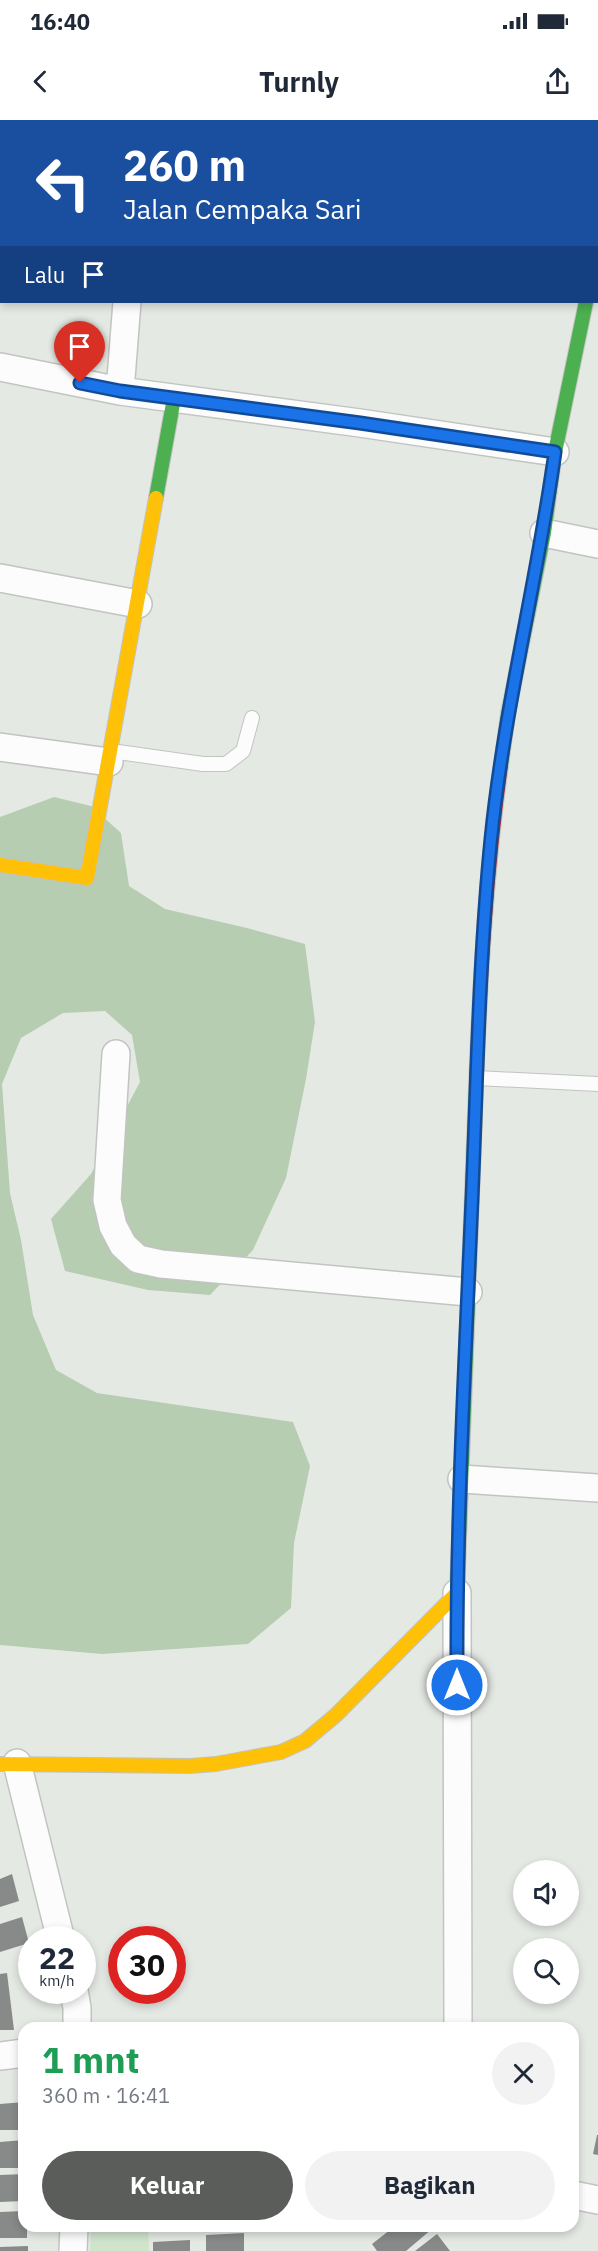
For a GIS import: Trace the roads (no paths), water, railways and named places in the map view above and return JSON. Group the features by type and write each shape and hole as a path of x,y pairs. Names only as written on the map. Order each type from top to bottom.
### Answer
{"street":[{"path":"120,391 127,303"},
{"path":"458,2022 457,1593 480,977 491,837 508,714 544,533 555,452 586,303"},
{"path":"0,367 120,391 555,452"},
{"path":"0,865 87,878 174,398"},
{"path":"544,533 598,544"},
{"path":"0,578 138,603"},
{"path":"0,747 110,757"},
{"path":"117,1054 107,1200 113,1226 123,1245 138,1259 161,1264 468,1292"},
{"path":"462,1479 598,1488"},
{"path":"57,1926 8,1763 126,1767 190,1766 224,1763 281,1752 305,1741 336,1715 457,1593"},
{"path":"76,2004 77,2022"},
{"path":"0,2056 18,2054"},
{"path":"579,2196 598,2200"},
{"path":"73,2251 74,2232"}],"lane":[{"path":"110,757 226,764 243,751 252,718"},
{"path":"477,1078 598,1084"}]}
